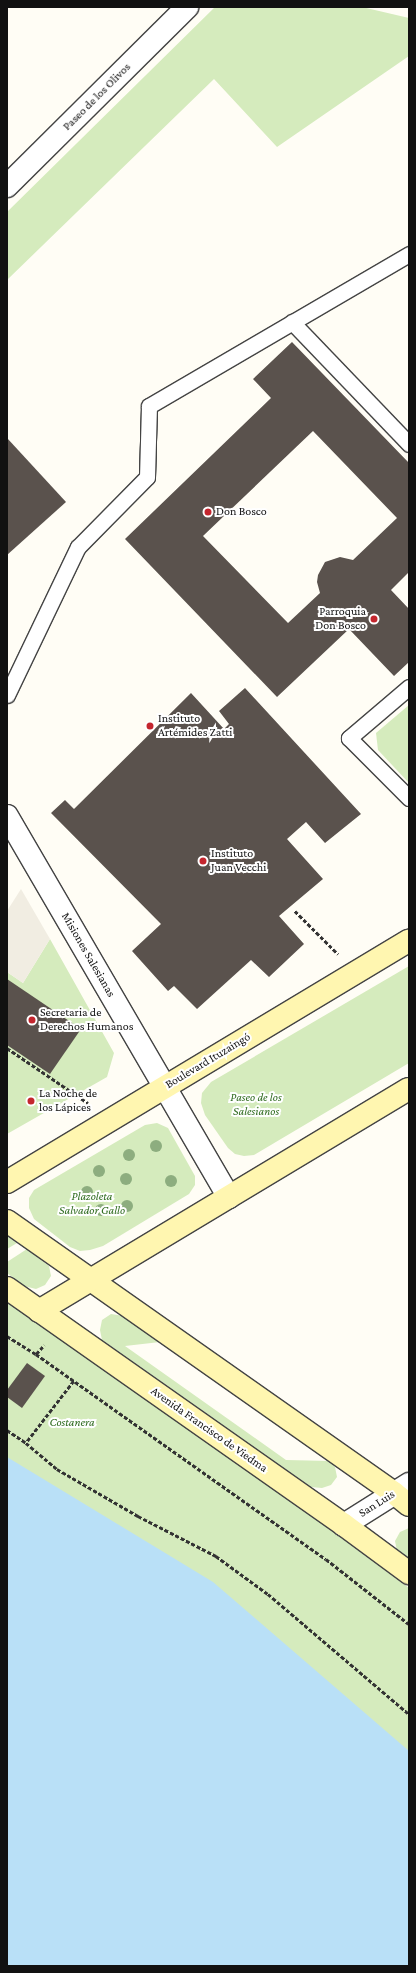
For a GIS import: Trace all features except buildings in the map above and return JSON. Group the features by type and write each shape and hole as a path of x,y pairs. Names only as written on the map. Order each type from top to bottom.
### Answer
{"main road":[{"name":"Boulevard Ituzaingó","path":"7,1182 409,940"},
{"path":"39,1311 90,1279 409,1090"},
{"path":"7,1221 404,1494"},
{"name":"Avenida Francisco de Viedma","path":"7,1288 344,1525 409,1573"}],"street":[{"name":"Paseo de los Olivos","path":"7,186 187,7"},
{"name":"Misiones Salesianas","path":"7,816 229,1197"},
{"name":"San Luis","path":"344,1525 404,1494"}],"lane":[{"path":"7,695 78,547 147,478 149,406 409,254"},
{"path":"292,322 409,444"},
{"path":"409,687 349,738 409,798"}],"path":[{"path":"295,911 355,972"},
{"path":"7,1048 111,1119"},
{"path":"7,1336 74,1381 326,1559 409,1624"},
{"path":"26,1443 74,1381"},
{"path":"7,1430 26,1443 57,1469 138,1516 216,1556 268,1594 409,1714"}],"green space":[{"path":"215,7 362,7 409,18 409,56 277,147 214,79 7,280 7,212"},
{"path":"409,705 409,783 378,750 376,733"},
{"path":"50,939 114,1053 107,1077 7,1134 7,972 23,983"},
{"name":"Paseo de los Salesianos","path":"409,966 409,1063 254,1155 244,1156 235,1154 228,1148 205,1115 201,1103 202,1093 211,1082"},
{"name":"Plazoleta Salvador Gallo","path":"157,1123 168,1128 195,1176 195,1185 189,1194 103,1246 90,1250 80,1251 70,1247 34,1219 29,1208 29,1198 34,1190 145,1125"},
{"path":"7,1236 17,1243 7,1249"},
{"path":"27,1249 49,1266 51,1276 45,1285 36,1289 24,1286 7,1273 7,1262"},
{"name":"Costanera","path":"7,1302 335,1533 409,1588 409,1837 7,1463"},
{"path":"111,1314 124,1316 160,1342 125,1346 286,1460 330,1461 335,1467 337,1477 331,1485 322,1488 311,1487 102,1340 100,1330 102,1320"},
{"path":"409,1528 409,1557 403,1557 397,1551 395,1541 400,1532"}],"shaded area":[{"path":"21,889 50,939 23,983 7,972 7,911"}],"water":[{"path":"7,1457 213,1582 409,1751 409,1966 7,1966"}],"place":[{"name":"Don Bosco","path":"208,512"},
{"name":"Parroquia Don Bosco","path":"374,619"},
{"name":"Instituto Artémides Zatti","path":"150,726"},
{"name":"Instituto Juan Vecchi","path":"203,861"},
{"name":"Secretaria de Derechos Humanos","path":"32,1020"},
{"name":"La Noche de los Lápices","path":"31,1101"}]}
